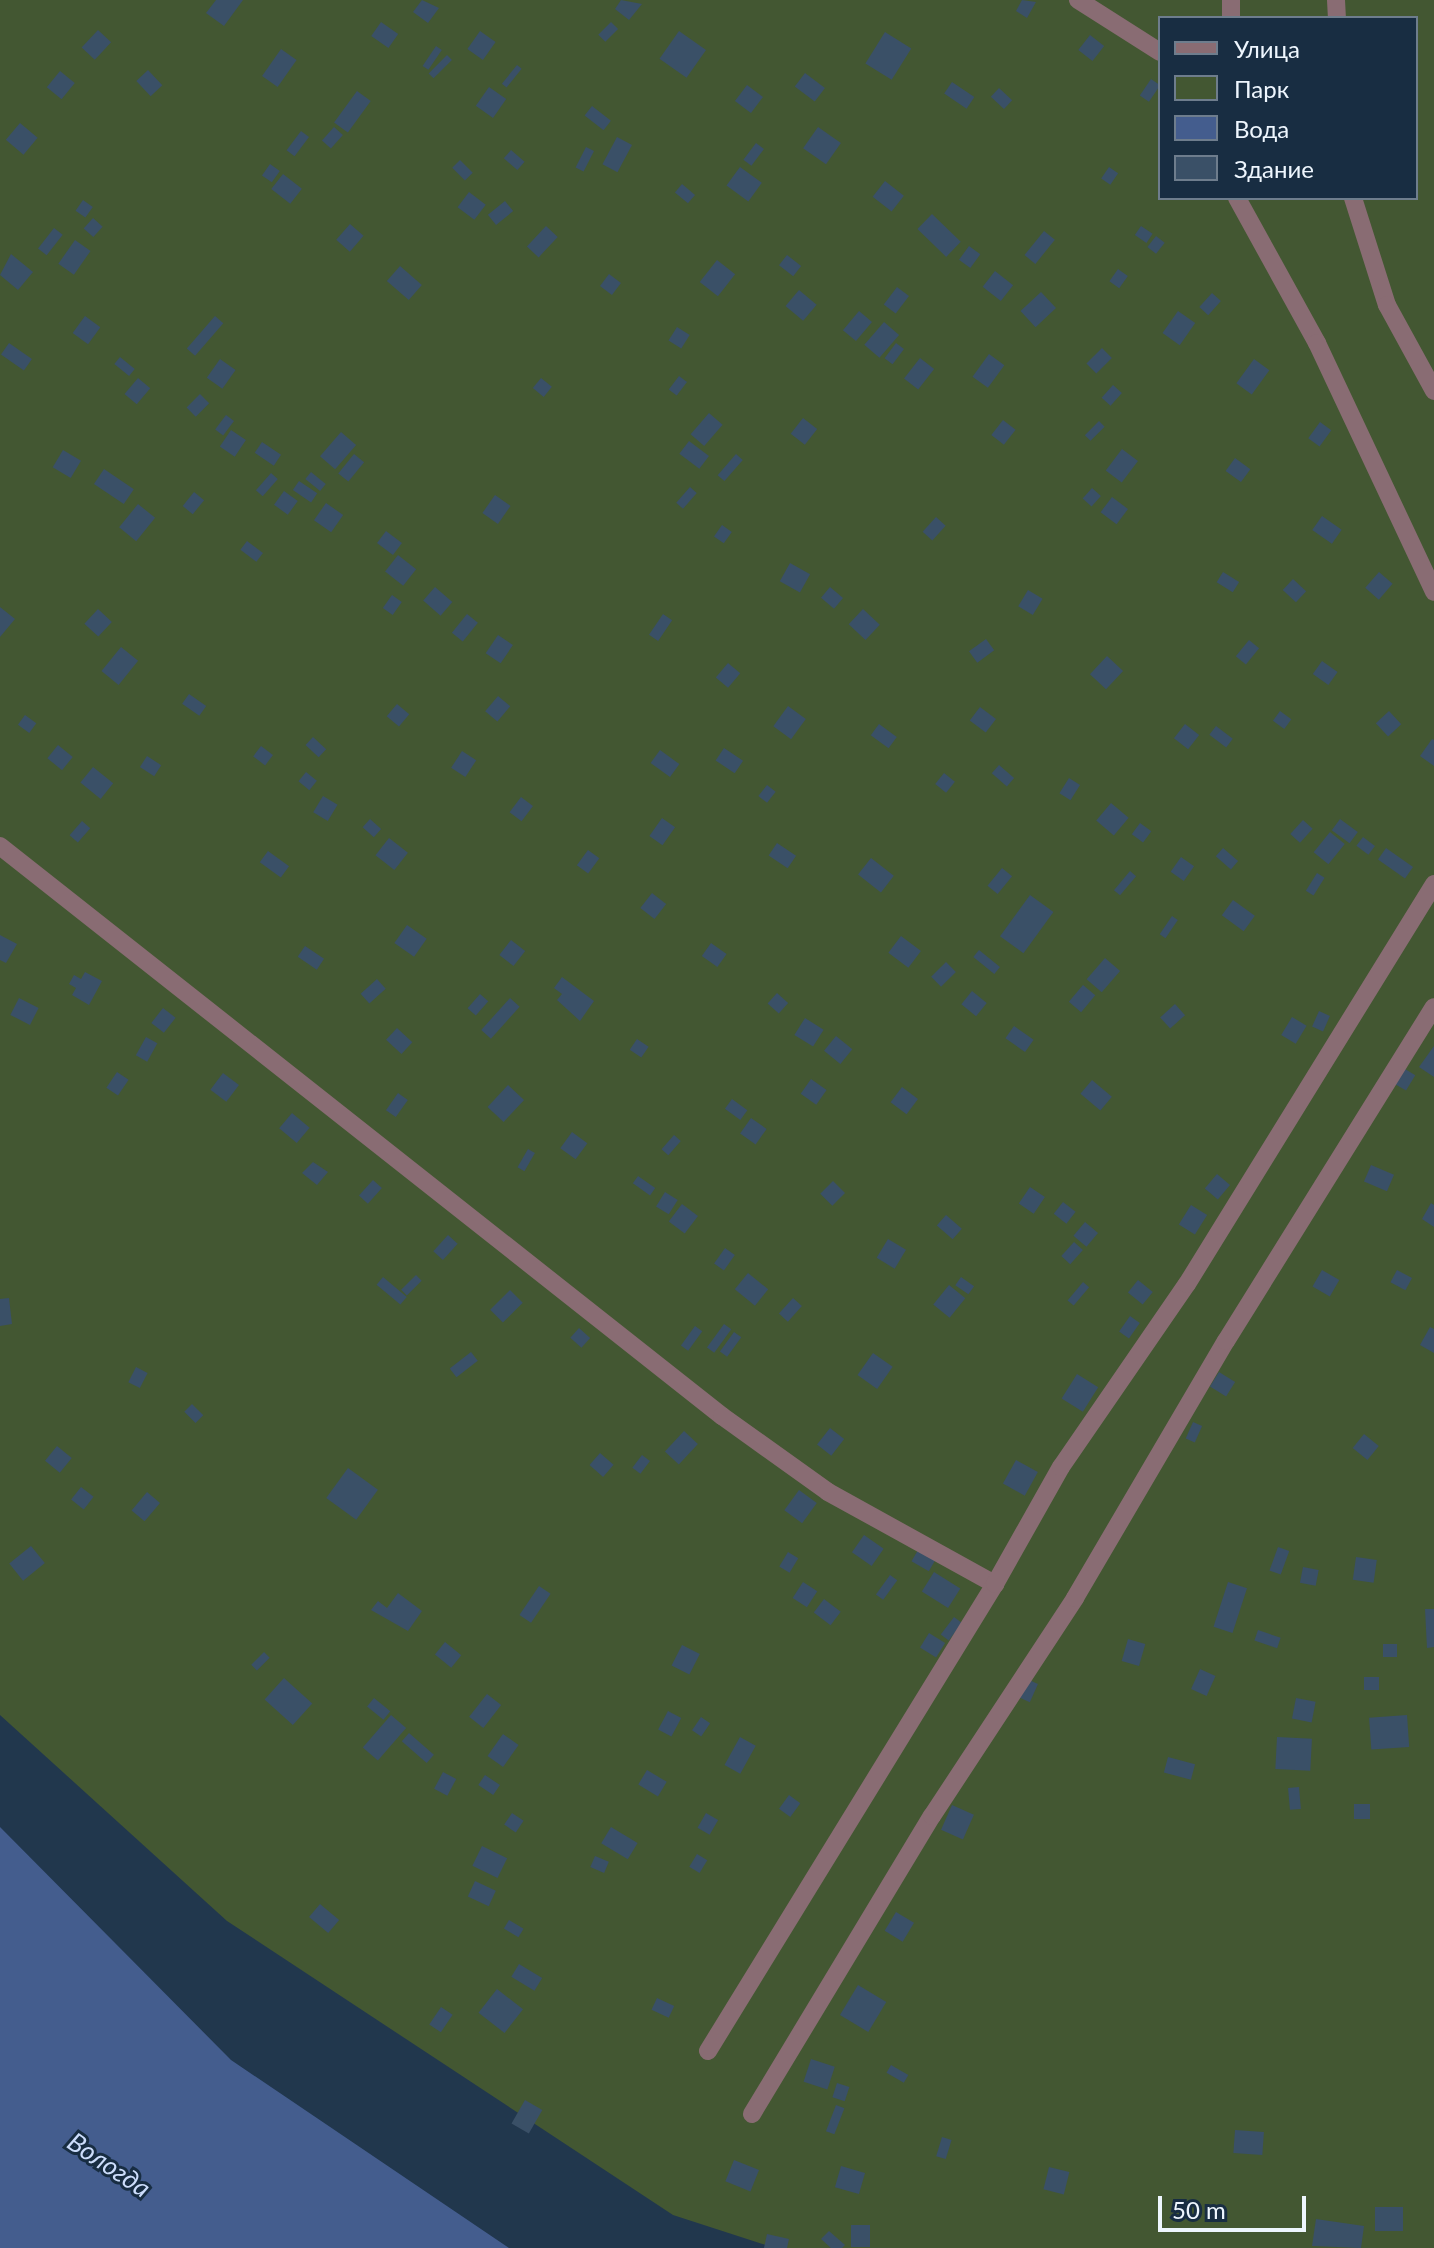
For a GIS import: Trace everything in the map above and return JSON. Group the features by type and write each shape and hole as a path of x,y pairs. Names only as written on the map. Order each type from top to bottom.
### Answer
{"street":[{"path":"1078,0 1158,51"},
{"path":"1238,200 1317,343 1434,592"},
{"path":"1354,200 1387,305 1434,391"},
{"path":"0,846 722,1416 828,1492 995,1584"},
{"path":"708,2051 995,1584 1061,1467 1196,1271 1434,884"},
{"path":"752,2114 932,1816 1075,1598 1226,1341 1434,1007"}],"green space":[{"path":"0,0 1434,0 1434,2248 775,2248 673,2215 227,1921 0,1715"}],"water":[{"name":"Вологда","path":"0,1827 231,2060 509,2248 0,2248"}],"building":[{"path":"216,0 243,0 224,26 206,13"},
{"path":"422,0 439,8 428,23 413,12"},
{"path":"621,0 642,4 629,20 615,9"},
{"path":"1022,0 1036,2 1027,18 1016,11"},
{"path":"381,22 398,34 388,48 371,36"},
{"path":"611,22 618,29 605,42 598,35"},
{"path":"98,30 111,42 95,60 82,48"},
{"path":"480,31 496,42 483,60 467,49"},
{"path":"679,31 706,50 687,78 659,59"},
{"path":"885,32 911,48 892,80 865,63"},
{"path":"1090,35 1104,46 1092,61 1078,50"},
{"path":"436,46 442,50 428,70 423,66"},
{"path":"281,49 297,60 278,87 262,76"},
{"path":"447,55 452,60 434,78 429,73"},
{"path":"517,65 522,69 507,87 502,84"},
{"path":"148,70 162,85 151,96 136,81"},
{"path":"60,71 75,83 62,99 47,87"},
{"path":"805,73 825,88 815,102 795,87"},
{"path":"1151,79 1158,84 1149,102 1140,96"},
{"path":"952,82 974,97 967,109 944,94"},
{"path":"747,85 763,97 751,113 735,101"},
{"path":"489,87 506,99 493,118 476,106"},
{"path":"999,88 1012,100 1004,109 991,97"},
{"path":"357,91 371,101 348,133 334,123"},
{"path":"592,106 611,121 604,130 585,115"},
{"path":"20,123 38,138 23,155 6,140"},
{"path":"334,127 343,135 331,148 322,140"},
{"path":"818,127 841,143 826,164 803,148"},
{"path":"301,131 309,137 295,156 287,150"},
{"path":"617,137 632,145 617,172 602,164"},
{"path":"756,143 764,149 751,166 743,160"},
{"path":"586,147 594,151 584,172 576,167"},
{"path":"511,150 525,162 517,170 504,158"},
{"path":"460,160 473,173 465,181 452,168"},
{"path":"270,164 280,171 272,182 262,175"},
{"path":"740,167 762,183 748,201 726,186"},
{"path":"1109,167 1118,173 1110,185 1101,179"},
{"path":"283,174 302,189 290,204 271,189"},
{"path":"885,181 904,196 892,212 873,197"},
{"path":"682,184 695,195 688,203 675,192"},
{"path":"469,192 486,205 474,220 458,207"},
{"path":"83,200 93,207 85,218 76,211"},
{"path":"505,201 513,211 496,225 488,215"},
{"path":"932,214 961,242 946,257 917,229"},
{"path":"93,218 103,227 93,237 84,228"},
{"path":"350,224 364,236 350,252 336,240"},
{"path":"546,226 558,237 539,257 527,246"},
{"path":"1141,226 1153,234 1146,243 1135,235"},
{"path":"54,228 63,235 47,255 38,248"},
{"path":"1044,231 1055,240 1035,264 1024,255"},
{"path":"1156,236 1165,243 1156,254 1147,247"},
{"path":"75,240 91,251 74,275 58,264"},
{"path":"969,246 980,254 970,268 959,260"},
{"path":"11,254 33,272 18,290 0,275"},
{"path":"787,255 801,266 793,276 779,265"},
{"path":"717,260 735,274 718,296 700,282"},
{"path":"400,266 422,285 409,300 387,281"},
{"path":"1118,269 1128,276 1119,288 1109,281"},
{"path":"995,271 1013,285 1001,301 983,287"},
{"path":"609,274 621,283 612,295 600,286"},
{"path":"897,287 909,296 896,314 884,305"},
{"path":"799,290 817,305 803,321 786,306"},
{"path":"1041,292 1056,308 1036,327 1021,311"},
{"path":"1212,293 1221,301 1208,315 1199,307"},
{"path":"859,311 872,322 856,341 843,330"},
{"path":"1178,311 1195,323 1180,345 1163,333"},
{"path":"85,316 100,327 88,344 73,333"},
{"path":"215,316 223,323 195,356 187,348"},
{"path":"884,322 899,335 879,358 864,345"},
{"path":"677,327 690,335 681,349 669,341"},
{"path":"9,343 32,359 24,371 1,354"},
{"path":"896,343 904,349 893,364 885,358"},
{"path":"1102,348 1112,358 1096,373 1086,364"},
{"path":"989,354 1004,365 988,388 973,377"},
{"path":"120,357 135,369 129,376 114,364"},
{"path":"920,358 934,369 918,390 904,378"},
{"path":"220,359 236,370 222,389 207,378"},
{"path":"1254,359 1269,370 1252,394 1236,383"},
{"path":"679,376 687,382 677,396 669,390"},
{"path":"138,378 150,388 137,404 125,394"},
{"path":"541,378 552,387 544,397 533,388"},
{"path":"1113,385 1122,393 1111,406 1102,398"},
{"path":"200,394 209,403 196,417 187,407"},
{"path":"709,413 723,425 704,446 691,434"},
{"path":"226,415 234,421 223,435 215,429"},
{"path":"803,418 817,429 805,445 791,434"},
{"path":"1003,420 1016,430 1004,445 991,435"},
{"path":"1099,421 1105,427 1091,441 1085,435"},
{"path":"1320,422 1331,430 1320,446 1308,438"},
{"path":"231,430 246,440 235,457 220,447"},
{"path":"341,432 356,445 335,469 320,456"},
{"path":"689,441 709,456 699,469 679,454"},
{"path":"262,442 281,455 274,466 255,453"},
{"path":"1122,449 1138,461 1122,483 1106,471"},
{"path":"63,450 81,461 71,478 53,467"},
{"path":"354,454 364,462 348,482 338,473"},
{"path":"736,454 743,460 724,481 718,475"},
{"path":"1235,458 1250,469 1241,482 1226,471"},
{"path":"104,469 134,489 124,504 94,484"},
{"path":"311,472 326,484 320,491 305,479"},
{"path":"271,473 278,479 263,496 256,490"},
{"path":"299,481 317,493 311,502 293,490"},
{"path":"690,487 697,493 683,509 676,503"},
{"path":"1092,488 1101,496 1092,506 1083,498"},
{"path":"284,491 298,501 288,515 274,505"},
{"path":"194,492 204,500 193,514 183,506"},
{"path":"495,495 511,506 498,524 482,513"},
{"path":"1112,497 1128,509 1117,524 1101,512"},
{"path":"326,503 343,515 331,532 314,520"},
{"path":"138,504 155,518 136,541 119,527"},
{"path":"1322,516 1342,530 1332,544 1312,530"},
{"path":"936,517 946,526 932,541 923,532"},
{"path":"722,525 732,532 724,543 714,536"},
{"path":"386,531 402,543 393,555 377,543"},
{"path":"247,541 263,553 256,562 240,550"},
{"path":"398,555 416,569 403,586 385,572"},
{"path":"790,563 810,574 800,593 780,581"},
{"path":"1223,572 1239,582 1233,592 1217,582"},
{"path":"1379,572 1393,584 1379,600 1365,588"},
{"path":"1293,579 1306,591 1296,602 1283,590"},
{"path":"435,587 452,602 441,616 423,601"},
{"path":"830,587 843,598 834,609 821,598"},
{"path":"1028,590 1043,599 1033,615 1018,606"},
{"path":"392,595 402,602 393,615 383,608"},
{"path":"0,607 15,619 0,637"},
{"path":"98,609 112,622 98,637 84,624"},
{"path":"863,609 880,625 865,640 849,624"},
{"path":"467,614 478,623 463,641 452,633"},
{"path":"663,614 672,620 658,641 649,635"},
{"path":"498,635 513,645 501,663 486,653"},
{"path":"986,639 994,650 977,663 969,651"},
{"path":"1249,640 1259,648 1246,665 1236,656"},
{"path":"121,647 138,661 119,685 101,671"},
{"path":"1107,656 1123,671 1106,689 1090,674"},
{"path":"1322,661 1338,672 1328,685 1313,674"},
{"path":"728,663 740,673 728,688 716,678"},
{"path":"189,694 206,706 199,716 182,704"},
{"path":"498,696 510,706 497,722 485,711"},
{"path":"397,704 409,714 399,727 387,716"},
{"path":"788,706 806,719 791,739 773,726"},
{"path":"980,707 996,719 986,733 970,721"},
{"path":"1280,711 1291,719 1284,729 1273,721"},
{"path":"1389,711 1401,724 1388,736 1376,723"},
{"path":"25,715 36,723 29,733 18,725"},
{"path":"879,724 897,737 889,748 871,735"},
{"path":"1185,724 1199,735 1188,749 1174,738"},
{"path":"1216,726 1233,739 1226,747 1209,735"},
{"path":"313,737 326,749 319,757 305,745"},
{"path":"1434,740 1434,766 1420,756"},
{"path":"58,745 73,757 62,770 47,758"},
{"path":"261,746 273,755 265,765 253,756"},
{"path":"724,748 743,761 735,773 716,760"},
{"path":"660,750 679,764 670,777 651,763"},
{"path":"462,751 476,760 465,777 451,768"},
{"path":"147,756 161,765 154,776 140,767"},
{"path":"999,765 1014,778 1007,786 992,773"},
{"path":"93,767 113,783 101,799 80,783"},
{"path":"306,772 317,781 309,790 298,781"},
{"path":"944,773 955,782 946,793 935,784"},
{"path":"1069,778 1080,785 1070,800 1059,793"},
{"path":"767,785 776,792 767,803 758,796"},
{"path":"323,796 338,805 328,821 313,812"},
{"path":"521,797 533,806 522,821 510,812"},
{"path":"1111,803 1129,818 1114,835 1096,821"},
{"path":"662,818 675,827 662,845 649,836"},
{"path":"370,819 381,829 374,837 363,827"},
{"path":"1340,819 1358,832 1350,843 1332,830"},
{"path":"1303,820 1313,829 1300,843 1290,834"},
{"path":"82,821 90,828 78,843 70,835"},
{"path":"1140,823 1151,831 1143,843 1132,834"},
{"path":"1330,832 1345,844 1328,864 1314,852"},
{"path":"1363,837 1375,846 1368,855 1356,846"},
{"path":"389,838 408,853 394,870 375,855"},
{"path":"777,843 796,856 788,868 769,855"},
{"path":"1223,848 1238,861 1231,869 1216,856"},
{"path":"1386,848 1413,867 1405,878 1378,859"},
{"path":"588,850 599,858 588,874 577,865"},
{"path":"268,851 289,866 281,878 260,862"},
{"path":"1181,857 1194,866 1184,881 1171,872"},
{"path":"871,858 894,876 881,892 858,875"},
{"path":"1002,868 1012,876 998,894 988,886"},
{"path":"1130,871 1136,876 1120,895 1114,890"},
{"path":"1317,873 1325,878 1314,896 1306,891"},
{"path":"652,893 666,904 654,919 640,908"},
{"path":"1030,895 1053,912 1023,953 1000,936"},
{"path":"1233,900 1255,916 1244,931 1222,915"},
{"path":"1172,916 1178,920 1166,938 1160,934"},
{"path":"407,925 427,939 414,957 394,943"},
{"path":"0,935 17,944 6,963 0,960"},
{"path":"901,936 921,951 908,968 888,953"},
{"path":"511,940 525,951 513,966 499,955"},
{"path":"711,943 727,954 717,967 702,956"},
{"path":"305,946 324,959 317,970 298,957"},
{"path":"979,950 1000,967 994,974 973,957"},
{"path":"1105,958 1120,971 1102,992 1087,979"},
{"path":"946,962 956,972 941,987 931,977"},
{"path":"85,972 102,981 89,1005 72,995 76,988 69,984 74,975 81,979"},
{"path":"562,977 594,1001 580,1021 557,1000 562,994 554,988"},
{"path":"377,979 386,989 369,1003 361,994"},
{"path":"1083,985 1095,995 1081,1012 1069,1002"},
{"path":"972,991 987,1003 976,1016 961,1004"},
{"path":"777,993 788,1003 779,1013 768,1003"},
{"path":"480,994 488,1001 476,1016 468,1008"},
{"path":"19,998 39,1008 30,1025 10,1015"},
{"path":"510,998 520,1007 491,1039 481,1030"},
{"path":"1175,1004 1185,1015 1170,1029 1160,1017"},
{"path":"163,1008 176,1018 164,1033 151,1023"},
{"path":"1319,1011 1330,1016 1323,1031 1312,1027"},
{"path":"1292,1017 1307,1026 1296,1044 1281,1035"},
{"path":"805,1018 824,1030 813,1047 794,1035"},
{"path":"1014,1026 1034,1040 1025,1052 1005,1038"},
{"path":"397,1028 412,1042 401,1054 386,1040"},
{"path":"836,1036 852,1049 840,1064 824,1051"},
{"path":"146,1037 157,1043 147,1062 136,1055"},
{"path":"637,1039 649,1047 641,1058 630,1050"},
{"path":"1434,1046 1434,1077 1419,1067"},
{"path":"1405,1069 1415,1075 1406,1091 1396,1084"},
{"path":"117,1072 129,1080 118,1096 106,1088"},
{"path":"223,1073 239,1085 226,1102 210,1090"},
{"path":"811,1079 827,1090 816,1105 801,1094"},
{"path":"1092,1080 1112,1097 1100,1111 1080,1094"},
{"path":"508,1085 524,1100 504,1122 488,1107"},
{"path":"902,1087 918,1099 907,1114 891,1102"},
{"path":"398,1093 408,1100 396,1117 386,1110"},
{"path":"732,1099 747,1110 740,1120 725,1109"},
{"path":"292,1113 310,1128 297,1143 279,1128"},
{"path":"751,1118 767,1129 756,1144 740,1134"},
{"path":"572,1132 587,1143 576,1159 560,1148"},
{"path":"674,1135 681,1141 668,1155 662,1149"},
{"path":"528,1149 535,1153 524,1171 518,1167"},
{"path":"313,1162 328,1172 317,1185 302,1173"},
{"path":"1371,1165 1394,1175 1387,1191 1364,1182"},
{"path":"1217,1174 1230,1185 1218,1199 1205,1189"},
{"path":"638,1176 655,1188 650,1195 633,1183"},
{"path":"373,1180 382,1188 368,1204 359,1196"},
{"path":"833,1181 845,1193 832,1206 820,1194"},
{"path":"1030,1187 1045,1197 1034,1214 1019,1204"},
{"path":"665,1192 678,1200 669,1214 656,1206"},
{"path":"1063,1202 1076,1212 1066,1224 1054,1214"},
{"path":"1431,1203 1434,1205 1434,1227 1422,1219"},
{"path":"682,1204 698,1216 685,1234 669,1222"},
{"path":"1191,1205 1207,1215 1195,1235 1179,1225"},
{"path":"946,1215 962,1229 953,1239 937,1226"},
{"path":"1085,1222 1098,1233 1086,1247 1073,1236"},
{"path":"448,1235 458,1244 443,1260 433,1251"},
{"path":"888,1239 906,1250 895,1269 877,1258"},
{"path":"1074,1242 1083,1250 1070,1264 1061,1256"},
{"path":"725,1248 735,1255 724,1270 714,1264"},
{"path":"1322,1270 1339,1280 1330,1296 1312,1286"},
{"path":"1397,1270 1412,1278 1405,1290 1390,1282"},
{"path":"748,1273 768,1289 755,1306 735,1289"},
{"path":"416,1275 422,1281 407,1296 401,1290"},
{"path":"383,1277 407,1297 400,1305 377,1285"},
{"path":"961,1277 974,1286 968,1294 955,1285"},
{"path":"1138,1280 1153,1292 1143,1304 1128,1292"},
{"path":"1083,1282 1089,1287 1074,1306 1068,1300"},
{"path":"949,1285 965,1298 950,1318 933,1304"},
{"path":"510,1290 523,1303 503,1323 490,1310"},
{"path":"9,1298 12,1324 0,1326 0,1299"},
{"path":"793,1298 802,1306 788,1322 779,1314"},
{"path":"1130,1316 1140,1323 1129,1338 1119,1332"},
{"path":"724,1324 731,1329 714,1353 707,1347"},
{"path":"695,1326 702,1331 688,1351 681,1345"},
{"path":"1430,1327 1434,1329 1434,1353 1420,1345"},
{"path":"579,1328 590,1338 581,1348 570,1338"},
{"path":"734,1332 741,1337 727,1357 720,1351"},
{"path":"471,1352 478,1361 456,1377 450,1369"},
{"path":"873,1353 893,1367 877,1389 858,1375"},
{"path":"136,1367 148,1373 140,1388 128,1382"},
{"path":"1219,1372 1235,1382 1226,1396 1210,1386"},
{"path":"1077,1374 1098,1387 1083,1412 1062,1399"},
{"path":"192,1404 203,1415 196,1423 184,1412"},
{"path":"1193,1422 1202,1426 1195,1443 1186,1438"},
{"path":"830,1428 844,1439 831,1456 817,1445"},
{"path":"684,1431 698,1444 679,1464 665,1451"},
{"path":"1364,1434 1379,1446 1367,1460 1353,1448"},
{"path":"57,1446 72,1458 60,1473 45,1461"},
{"path":"600,1453 614,1465 603,1477 590,1465"},
{"path":"642,1455 650,1461 640,1474 632,1468"},
{"path":"1016,1460 1038,1472 1025,1496 1003,1484"},
{"path":"348,1468 378,1490 356,1520 326,1498"},
{"path":"81,1487 94,1497 84,1509 71,1500"},
{"path":"799,1490 817,1503 802,1523 784,1510"},
{"path":"147,1492 160,1503 145,1521 132,1510"},
{"path":"864,1535 884,1549 872,1566 852,1552"},
{"path":"31,1546 45,1563 23,1581 9,1564"},
{"path":"1278,1547 1289,1551 1281,1575 1269,1570"},
{"path":"918,1550 935,1560 929,1571 912,1561"},
{"path":"788,1552 798,1558 790,1573 779,1567"},
{"path":"1356,1557 1377,1560 1374,1583 1353,1580"},
{"path":"1303,1567 1319,1570 1316,1586 1300,1583"},
{"path":"934,1572 960,1588 948,1608 922,1592"},
{"path":"890,1575 897,1580 883,1600 876,1594"},
{"path":"803,1582 817,1591 807,1607 793,1598"},
{"path":"1228,1582 1247,1588 1232,1633 1213,1627"},
{"path":"539,1586 551,1594 531,1623 519,1615"},
{"path":"398,1593 422,1611 408,1631 371,1610 378,1601 387,1608"},
{"path":"824,1599 841,1612 831,1625 814,1613"},
{"path":"1425,1609 1434,1609 1434,1647 1427,1648"},
{"path":"954,1617 962,1623 949,1641 941,1635"},
{"path":"1258,1630 1281,1638 1277,1648 1254,1640"},
{"path":"929,1633 945,1643 936,1657 920,1647"},
{"path":"1128,1639 1145,1644 1139,1666 1122,1661"},
{"path":"445,1642 461,1655 451,1668 435,1654"},
{"path":"1383,1644 1397,1644 1397,1657 1383,1657"},
{"path":"682,1645 700,1654 689,1675 672,1665"},
{"path":"264,1652 270,1658 257,1670 251,1665"},
{"path":"1200,1669 1216,1676 1207,1696 1191,1689"},
{"path":"1364,1677 1379,1677 1379,1690 1364,1690"},
{"path":"284,1678 312,1703 293,1725 265,1700"},
{"path":"1027,1679 1038,1684 1030,1702 1019,1697"},
{"path":"487,1694 501,1705 483,1728 469,1717"},
{"path":"374,1698 390,1711 383,1720 367,1707"},
{"path":"1296,1698 1316,1702 1312,1722 1292,1719"},
{"path":"668,1711 681,1718 671,1737 658,1730"},
{"path":"391,1715 406,1728 378,1761 363,1747"},
{"path":"1407,1715 1409,1747 1371,1750 1369,1718"},
{"path":"701,1717 710,1723 701,1736 692,1730"},
{"path":"409,1733 434,1755 427,1763 402,1741"},
{"path":"503,1734 519,1745 503,1767 488,1756"},
{"path":"740,1737 756,1746 740,1774 724,1765"},
{"path":"1277,1737 1312,1739 1310,1771 1275,1769"},
{"path":"1168,1757 1195,1764 1191,1780 1164,1772"},
{"path":"647,1770 667,1782 658,1796 638,1785"},
{"path":"443,1772 456,1779 447,1796 434,1789"},
{"path":"485,1775 500,1785 493,1795 478,1785"},
{"path":"1299,1787 1301,1809 1290,1810 1288,1788"},
{"path":"789,1795 800,1803 790,1817 779,1809"},
{"path":"1354,1804 1370,1804 1370,1819 1354,1819"},
{"path":"952,1805 974,1815 963,1839 941,1830"},
{"path":"512,1813 524,1821 516,1832 504,1825"},
{"path":"706,1813 718,1820 710,1835 698,1828"},
{"path":"611,1827 638,1843 628,1859 601,1843"},
{"path":"482,1846 507,1858 498,1878 472,1866"},
{"path":"697,1854 707,1860 700,1873 689,1867"},
{"path":"595,1856 609,1862 604,1873 590,1867"},
{"path":"475,1881 496,1891 489,1906 468,1896"},
{"path":"320,1904 339,1920 328,1933 309,1917"},
{"path":"896,1912 914,1923 903,1942 885,1931"},
{"path":"509,1920 524,1929 518,1937 504,1929"},
{"path":"519,1964 542,1978 534,1991 511,1977"},
{"path":"858,1985 886,2002 868,2032 840,2015"},
{"path":"497,1989 523,2009 505,2033 479,2013"},
{"path":"657,1998 674,2006 669,2018 652,2010"},
{"path":"441,2007 453,2015 441,2032 429,2024"},
{"path":"811,2059 835,2067 827,2090 804,2082"},
{"path":"891,2065 908,2075 904,2083 886,2073"},
{"path":"837,2083 849,2087 845,2101 832,2097"},
{"path":"525,2100 542,2110 529,2133 512,2123"},
{"path":"836,2105 844,2108 834,2134 826,2131"},
{"path":"1235,2130 1264,2132 1262,2155 1233,2153"},
{"path":"942,2137 952,2140 946,2159 936,2156"},
{"path":"734,2160 759,2170 750,2191 725,2181"},
{"path":"841,2166 865,2173 859,2194 835,2187"},
{"path":"1049,2167 1069,2172 1064,2194 1043,2189"},
{"path":"1375,2207 1403,2207 1403,2231 1375,2231"},
{"path":"1316,2219 1364,2226 1361,2248 1312,2246"},
{"path":"851,2225 870,2225 870,2247 851,2247"},
{"path":"829,2231 845,2245 842,2248 831,2248 821,2239"},
{"path":"767,2234 789,2239 787,2248 764,2248"}]}
